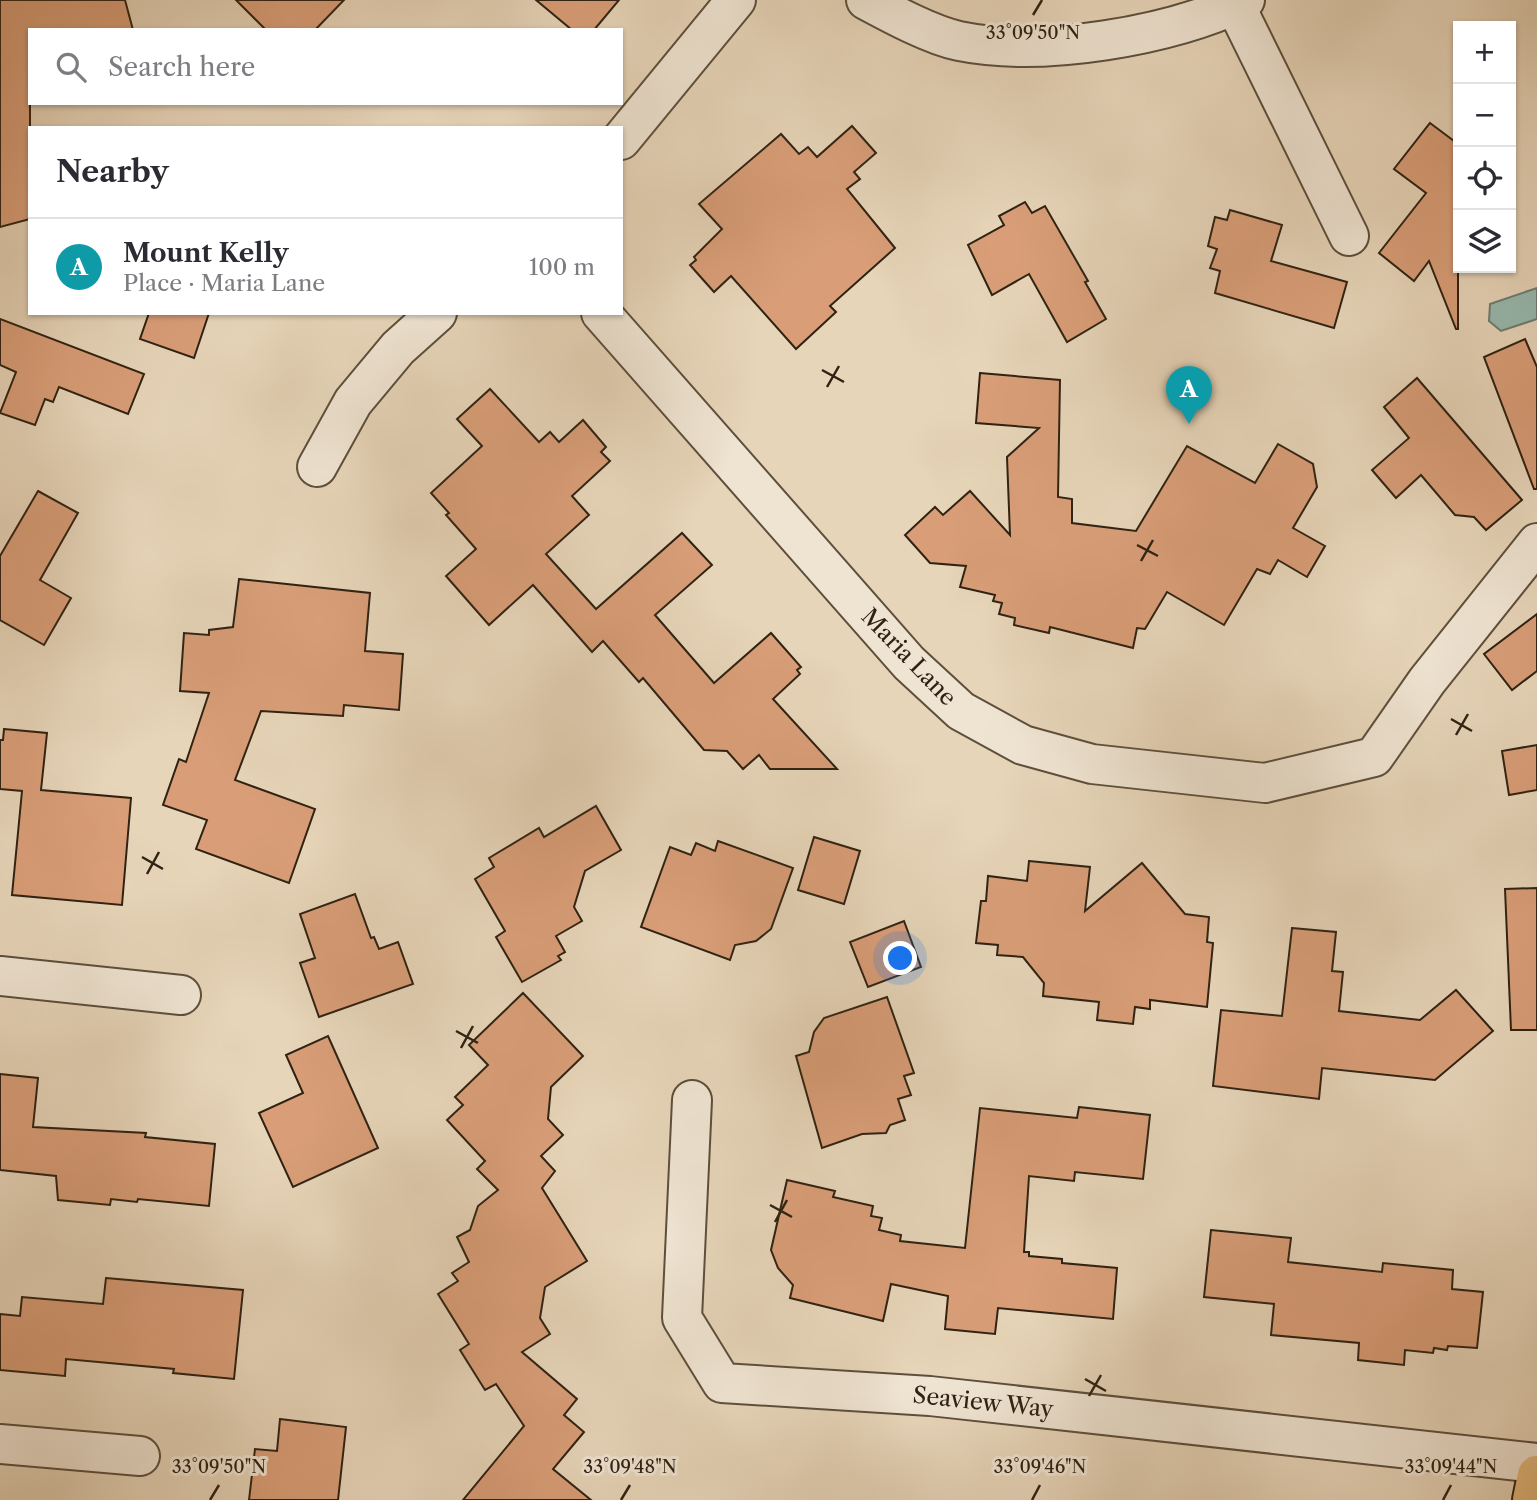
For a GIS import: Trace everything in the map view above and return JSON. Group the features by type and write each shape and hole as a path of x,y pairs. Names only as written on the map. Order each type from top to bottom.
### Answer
{"main road":[{"path":"1532,1500 1537,1475"}],"street":[{"path":"623,138 736,0"},
{"path":"866,0 958,41 1048,48 1172,27 1240,3 1349,236"},
{"path":"317,467 353,402 398,348 435,315"},
{"name":"Maria Lane","path":"603,315 909,663 961,710 1023,745 1105,766 1265,783 1374,757 1427,681 1537,543"},
{"path":"0,976 181,995"},
{"name":"Seaview Way","path":"692,1100 682,1318 722,1383 930,1396 1537,1463"},
{"path":"0,1444 140,1456"}],"water":[{"path":"1537,288 1537,319 1501,331 1489,321 1490,304"}],"building":[{"path":"0,0 125,0 132,28 28,28 28,220 0,227"},
{"path":"236,0 344,0 317,28 264,28"},
{"path":"536,0 619,0 596,28 570,28"},
{"path":"1430,123 1453,140 1453,273 1458,273 1458,329 1429,261 1414,281 1379,253 1426,193 1394,169"},
{"path":"852,126 876,153 854,172 860,179 847,189 895,248 830,306 836,312 796,349 731,276 714,292 690,265 696,260 694,257 722,229 699,204 781,134 799,154 808,147 817,157"},
{"path":"1025,202 1032,213 1045,206 1088,281 1085,282 1106,319 1067,342 1029,274 992,295 968,245 1004,225 999,216"},
{"path":"1230,210 1282,225 1271,261 1347,282 1334,328 1215,293 1220,271 1210,268 1217,249 1208,246 1215,217 1227,220"},
{"path":"148,315 208,315 194,358 140,339"},
{"path":"0,319 144,374 128,414 59,387 53,402 45,399 35,425 0,413 16,372 0,365"},
{"path":"1525,339 1537,367 1537,489 1534,489 1484,357"},
{"path":"980,373 1060,380 1058,497 1072,499 1072,523 1136,531 1187,446 1255,483 1278,444 1313,464 1317,487 1293,528 1325,546 1307,577 1278,560 1270,574 1257,569 1224,625 1167,592 1145,629 1137,628 1133,648 1050,627 1049,633 1014,625 1015,618 999,614 1002,603 993,601 995,595 960,587 966,566 930,563 905,535 935,507 943,515 970,491 1010,535 1007,457 1039,428 976,423"},
{"path":"1417,378 1522,500 1486,530 1474,517 1455,515 1421,475 1396,498 1372,470 1409,438 1384,407"},
{"path":"490,389 539,442 550,432 559,442 583,420 606,447 601,452 610,461 572,496 589,515 546,554 596,609 682,533 712,565 655,615 714,683 771,633 801,667 797,670 800,674 773,699 837,769 770,769 759,755 743,769 727,751 704,750 643,678 639,682 603,641 592,652 533,585 489,625 446,576 476,549 431,493 482,446 457,419"},
{"path":"38,491 78,513 40,580 71,598 44,645 0,620 0,556"},
{"path":"239,579 370,593 365,651 403,654 399,710 344,705 343,716 261,711 235,780 315,809 289,883 196,849 207,820 163,805 179,759 186,762 209,693 180,691 184,633 209,635 209,630 233,627"},
{"path":"1537,614 1537,671 1512,690 1484,654"},
{"path":"4,729 47,733 41,790 131,798 122,905 12,895 22,791 0,789 0,740 3,740"},
{"path":"1537,745 1537,790 1509,795 1502,751"},
{"path":"596,806 621,850 585,871 574,907 582,921 556,936 565,952 558,956 561,960 522,982 496,937 505,931 475,879 494,867 489,858 539,828 544,837"},
{"path":"814,837 860,851 844,904 798,890"},
{"path":"718,841 793,868 771,929 756,941 735,945 730,960 641,927 670,847 691,855 696,843 715,851"},
{"path":"1029,861 1090,867 1085,911 1142,863 1185,914 1209,917 1207,942 1213,943 1207,1007 1150,1000 1150,1009 1135,1007 1133,1024 1097,1020 1099,1002 1043,996 1044,983 1023,957 997,955 998,945 976,943 981,901 986,901 988,876 1027,881"},
{"path":"1537,888 1537,1030 1511,1030 1505,889"},
{"path":"355,894 371,938 374,937 379,949 398,942 413,984 319,1017 300,963 315,958 300,914"},
{"path":"904,921 921,967 868,987 850,942"},
{"path":"1292,928 1336,932 1332,971 1343,972 1339,1011 1420,1020 1456,990 1493,1031 1435,1080 1322,1068 1319,1099 1213,1086 1221,1010 1282,1016"},
{"path":"523,993 583,1056 551,1087 548,1119 563,1135 541,1156 555,1171 542,1188 587,1261 545,1287 540,1318 550,1334 522,1352 577,1399 564,1415 584,1432 553,1469 591,1500 463,1500 524,1426 496,1384 485,1390 460,1350 469,1344 438,1294 458,1281 452,1273 469,1262 457,1237 470,1230 478,1206 498,1190 477,1169 485,1161 447,1120 463,1105 455,1097 488,1065 469,1045"},
{"path":"887,997 914,1073 904,1076 911,1095 898,1099 905,1120 890,1125 886,1133 862,1134 822,1148 796,1056 809,1052 814,1032 824,1018"},
{"path":"328,1036 378,1148 293,1187 259,1113 303,1093 286,1055"},
{"path":"0,1074 38,1078 33,1127 146,1133 145,1137 215,1144 209,1206 138,1199 137,1202 111,1199 110,1205 58,1200 56,1176 0,1170"},
{"path":"1079,1107 1150,1115 1143,1179 1075,1172 1074,1181 1029,1176 1024,1252 1029,1252 1029,1256 1062,1259 1062,1263 1117,1268 1113,1319 998,1308 995,1334 945,1329 948,1296 891,1284 883,1321 790,1298 793,1285 778,1268 771,1250 787,1180 835,1191 833,1197 873,1206 871,1216 882,1218 879,1230 901,1235 900,1241 965,1248 980,1108 1077,1118"},
{"path":"1211,1230 1291,1238 1288,1262 1382,1272 1383,1263 1453,1270 1452,1289 1483,1292 1477,1348 1448,1346 1447,1350 1434,1348 1433,1353 1405,1350 1404,1365 1358,1360 1359,1343 1271,1335 1274,1304 1204,1297"},
{"path":"106,1278 243,1290 234,1379 173,1373 174,1369 66,1359 65,1376 0,1370 0,1314 20,1316 22,1297 103,1304"},
{"path":"280,1419 346,1427 338,1500 249,1500 255,1449 277,1451"}],"place":[{"name":"Mount Kelly","path":"1189,424"}]}
